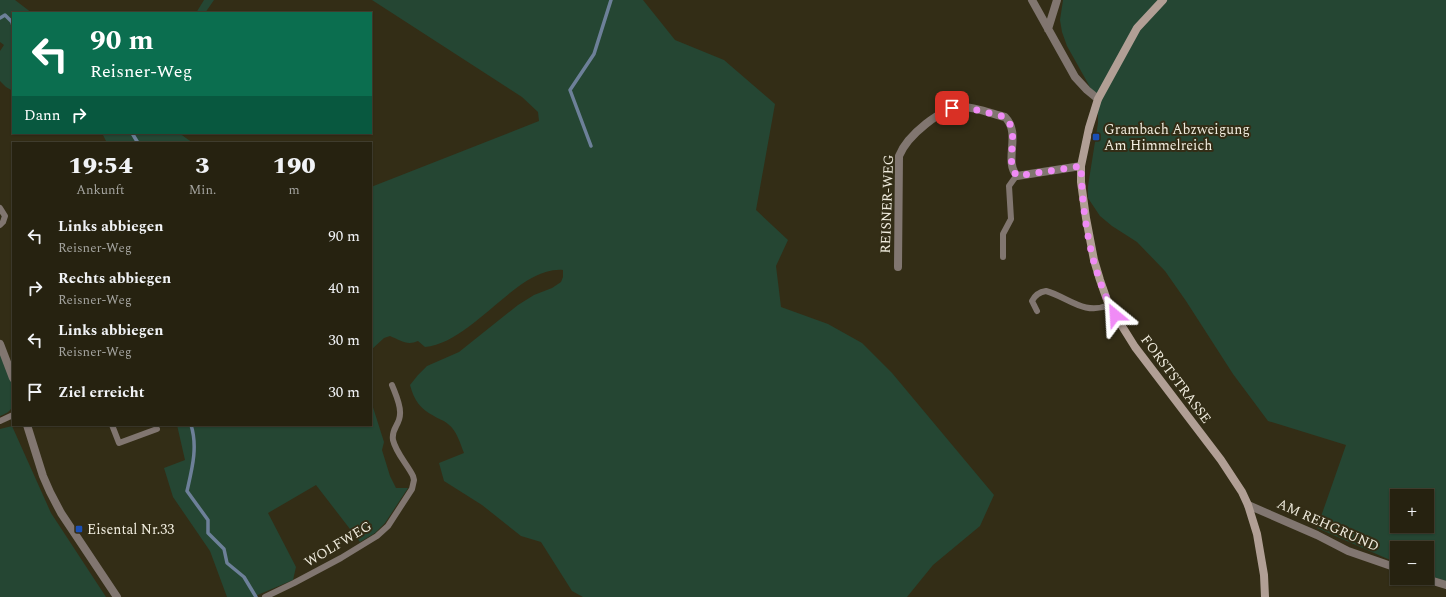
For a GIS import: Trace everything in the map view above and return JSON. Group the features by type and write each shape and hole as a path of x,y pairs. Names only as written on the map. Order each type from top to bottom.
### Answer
{"street":[{"path":"1032,0 1075,77 1098,99"},
{"path":"1048,30 1057,0"},
{"name":"FORSTSTRASSE","path":"1163,0 1137,28 1098,99 1089,128 1081,166 1081,182 1086,218 1094,260 1109,305 1135,347 1222,460 1248,504 1262,558 1265,597"},
{"name":"REISNER-WEG","path":"898,267 899,156 903,147 914,134 944,112 952,108 964,107 1005,117 1010,122 1013,130 1012,167 1017,176"},
{"path":"1017,176 1081,166"},
{"path":"0,344 12,375"},
{"path":"27,426 43,476 61,513 117,597"},
{"name":"AM REHGRUND","path":"1248,504 1317,535 1348,551 1390,566"},
{"path":"1434,581 1446,585"}],"lane":[{"path":"1003,257 1003,234 1011,219 1009,186 1017,176"},
{"path":"0,208 5,216 0,225"},
{"path":"1037,311 1032,301 1034,296 1046,291 1089,308 1097,309 1109,305"},
{"name":"WOLFWEG","path":"265,597 341,558 377,536 388,526 412,489 414,480 413,476 397,449 393,439 393,432 400,413 392,385"},
{"path":"0,421 12,416"},
{"path":"112,426 119,443 157,429"}],"green space":[{"path":"0,0 15,0 31,12 12,12 12,90 0,81 0,51 4,45 0,42"},
{"path":"204,0 214,0 206,12 197,12"},
{"path":"372,0 643,0 675,40 724,60 775,104 756,210 788,240 776,266 781,307 828,324 862,343 892,373 994,495 980,526 933,565 907,597 583,597 572,591 541,542 521,536 482,505 444,481 439,463 464,453 454,430 418,404 410,385 427,366 459,352 518,305 534,295 552,288 561,282 563,270 546,272 529,280 512,291 461,332 443,342 425,347 418,341 407,343 390,336 384,338 372,349 372,187 539,121 538,112 522,97"},
{"path":"1063,0 1446,0 1446,581 1434,577 1434,541 1390,541 1390,560 1317,528 1346,445 1268,421 1233,374 1165,271 1137,242 1112,226 1100,216 1088,198 1088,186 1098,123 1098,110 1095,96 1067,46 1060,20"},
{"path":"102,134 180,134 192,142 106,142"},
{"path":"0,352 8,371 12,387 12,407 7,413 0,416"},
{"path":"372,404 384,442 382,450 390,476 396,488 408,488 385,523 375,533 360,542 316,485 268,513 296,567 293,580 253,597 227,597 210,551 173,497 164,468 185,460 177,426 372,426"},
{"path":"12,426 51,513 106,597 0,597 0,429"}],"waterway":[{"path":"591,146 570,90 594,54 611,0"},
{"path":"0,18 5,15 12,22"},
{"path":"133,134 137,142"},
{"path":"191,426 194,450 187,491 208,520 208,533 224,549 227,563 244,577 256,597"}],"place":[{"name":"Grambach Abzweigung Am Himmelreich","path":"1096,137"},
{"name":"Eisental Nr.33","path":"79,529"}],"route":[{"path":"952,108 964,107 1005,117 1010,122 1013,130 1012,167 1017,176 1081,166 1081,182 1094,260 1107,300 1115,315"}]}
